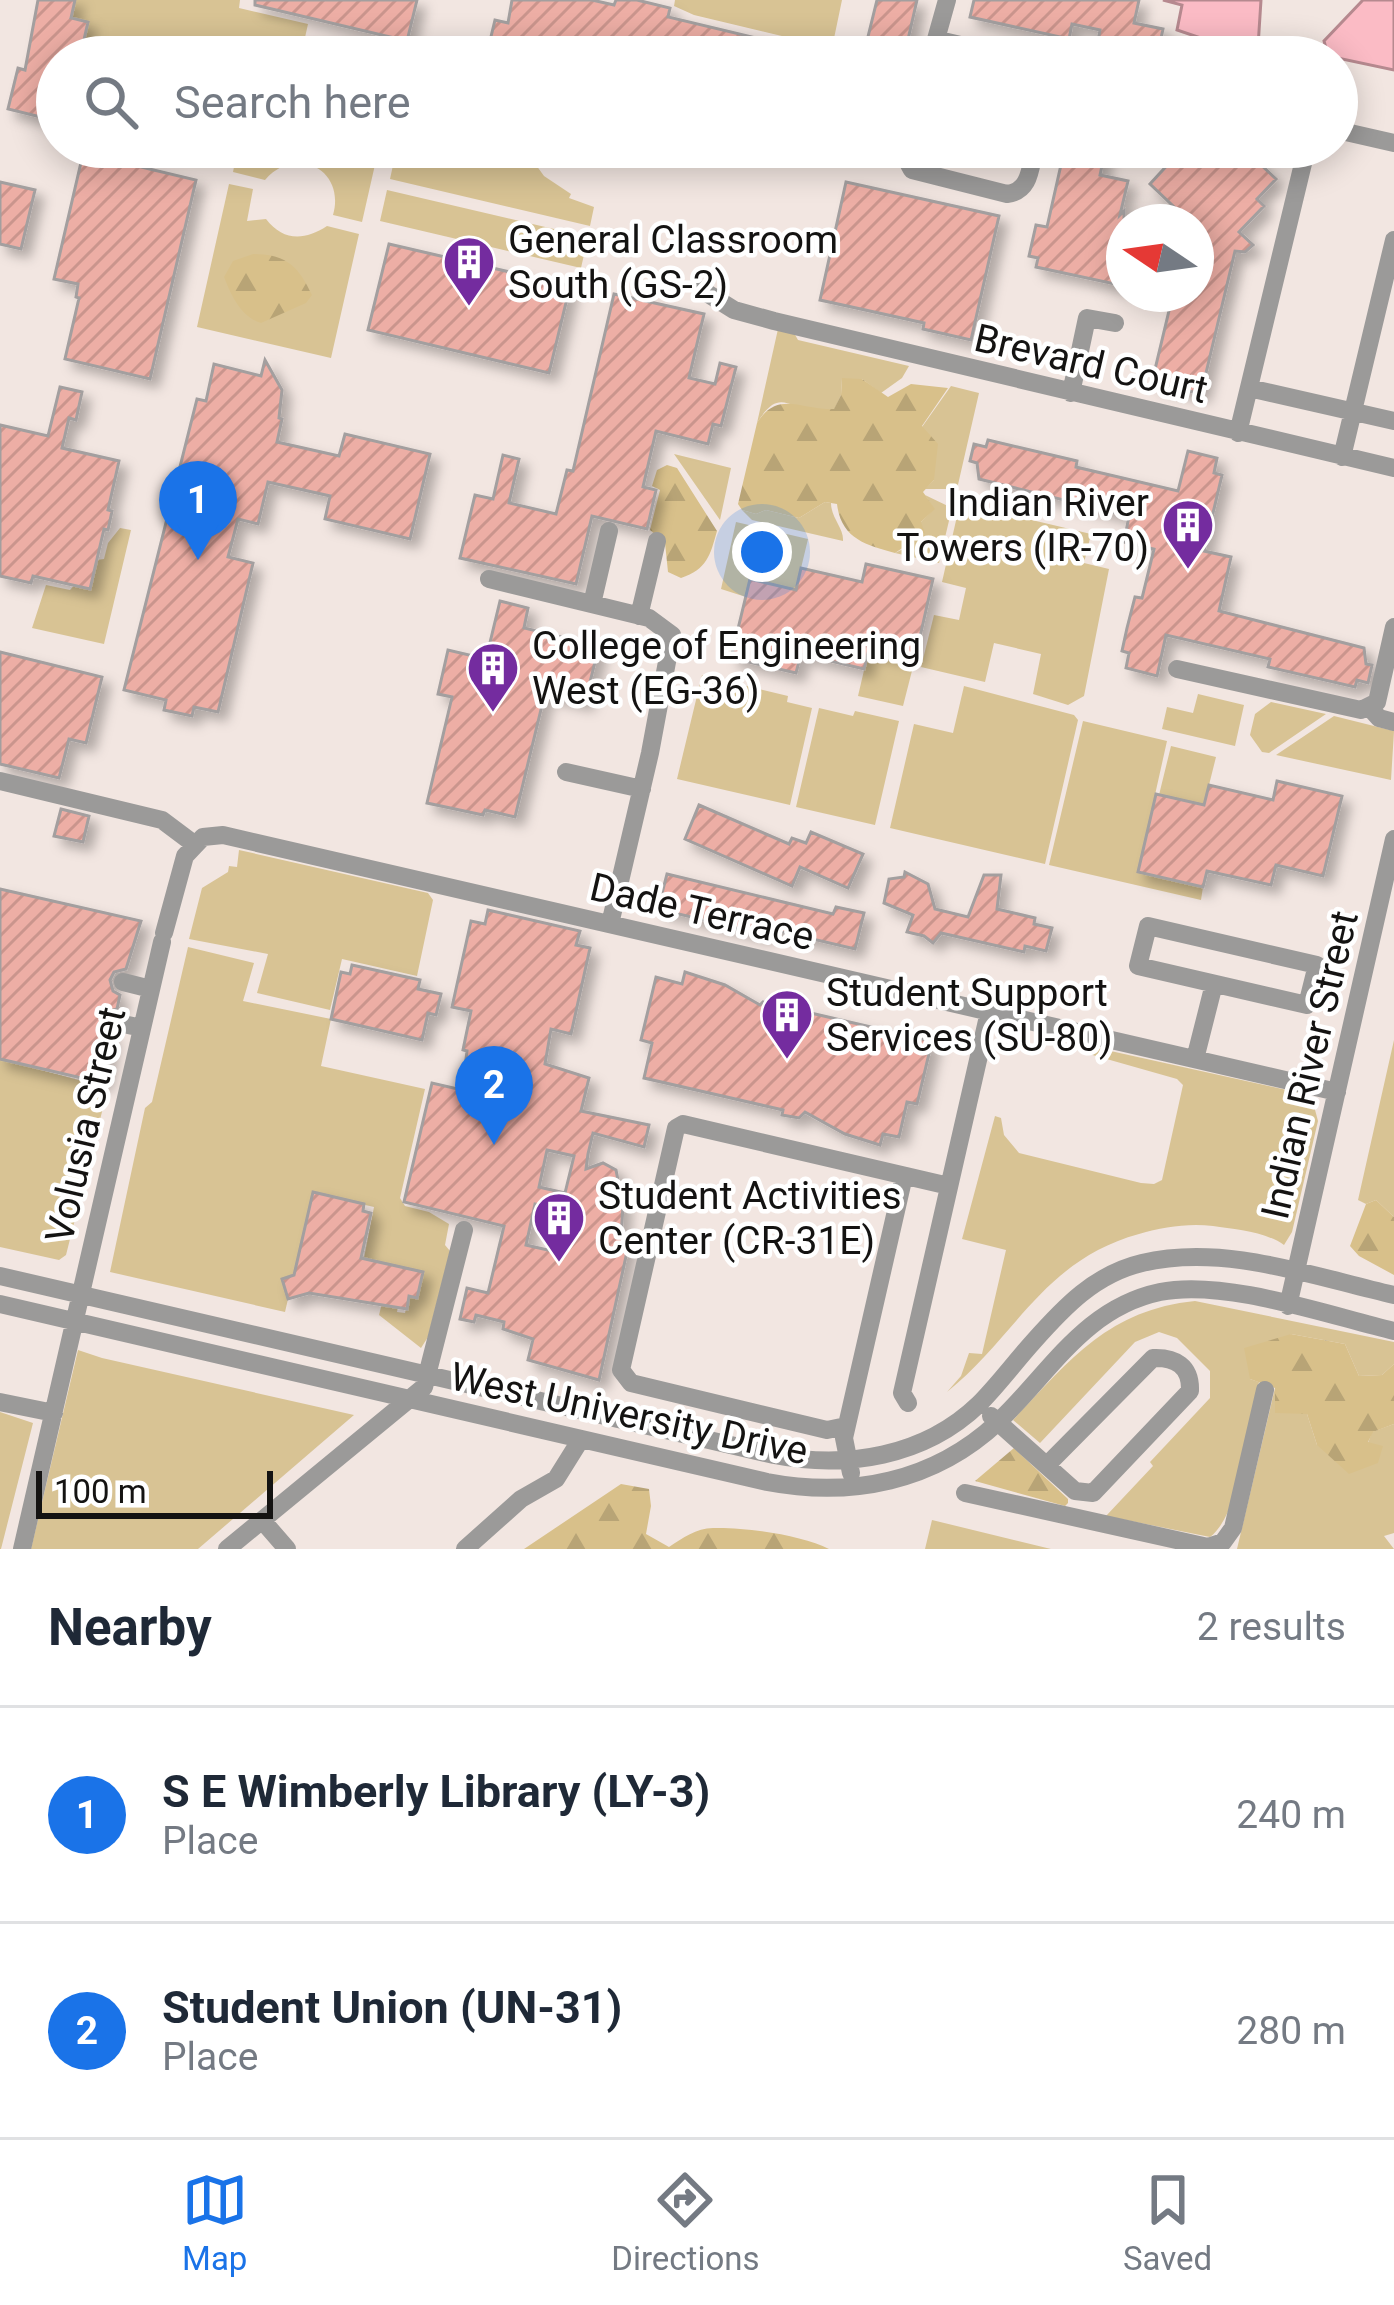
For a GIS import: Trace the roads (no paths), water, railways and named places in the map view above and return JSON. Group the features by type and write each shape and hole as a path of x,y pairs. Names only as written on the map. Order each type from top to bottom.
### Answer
{"street":[{"path":"938,36 947,0"},
{"path":"1358,135 1394,143"},
{"path":"911,168 1007,194 1026,184 1030,168"},
{"path":"1238,433 1302,168"},
{"path":"1342,457 1394,240"},
{"name":"Brevard Court","path":"702,290 734,310 774,321 1394,468"},
{"path":"1070,393 1087,318 1115,323"},
{"path":"1250,388 1394,421"},
{"path":"592,604 609,531"},
{"path":"639,616 657,541"},
{"path":"489,579 639,616 658,622 672,635 610,924"},
{"path":"1177,669 1360,710 1377,702 1394,627"},
{"path":"1370,708 1379,718 1394,722"},
{"path":"566,772 642,789"},
{"path":"0,781 162,820 194,844"},
{"name":"Dade Terrace","path":"194,844 203,837 226,836 1337,1092"},
{"name":"Indian River Street","path":"1288,1306 1394,839"},
{"name":"Volusia Street","path":"22,1549 163,937 180,871 194,844"},
{"path":"1148,926 1317,965 1307,1005 1214,984 1138,966 1148,926"},
{"path":"123,982 151,989"},
{"path":"1196,1060 1214,984"},
{"path":"908,1403 902,1393 988,1012"},
{"path":"114,1022 142,1028"},
{"path":"847,1426 827,1430 631,1383 621,1370 676,1128 683,1124 949,1186"},
{"path":"854,1489 844,1438 904,1175"},
{"path":"227,1549 424,1387 464,1230"},
{"name":"West University Drive","path":"0,1276 702,1438 807,1461 848,1462 902,1450 945,1429 978,1405 1068,1302 1114,1272 1142,1263 1195,1256 1229,1258 1394,1295"},
{"name":"West University Drive","path":"0,1304 798,1488 854,1489 909,1476 959,1452 998,1422 1070,1342 1098,1318 1131,1301 1187,1288 1218,1290 1394,1330"},
{"path":"978,1405 1075,1491 1084,1494 1093,1492 1190,1390 1190,1378 1181,1364 1153,1358 1047,1465"},
{"path":"965,1493 1208,1547 1223,1542 1234,1528 1265,1390"},
{"path":"0,1402 54,1413"},
{"path":"711,1402 702,1438 704,1455 722,1472"},
{"path":"553,1432 559,1405"},
{"path":"465,1549 521,1499 556,1479 581,1439"},
{"path":"1084,1494 1090,1521"},
{"path":"262,1520 287,1549"}],"place":[{"name":"General Classroom South (GS-2)","path":"469,308"},
{"name":"S E Wimberly Library (LY-3)","path":"198,560"},
{"name":"Indian River Towers (IR-70)","path":"1188,571"},
{"name":"College of Engineering West (EG-36)","path":"493,714"},
{"name":"Student Support Services (SU-80)","path":"787,1061"},
{"name":"Student Union (UN-31)","path":"494,1145"},
{"name":"Student Activities Center (CR-31E)","path":"559,1264"}]}
